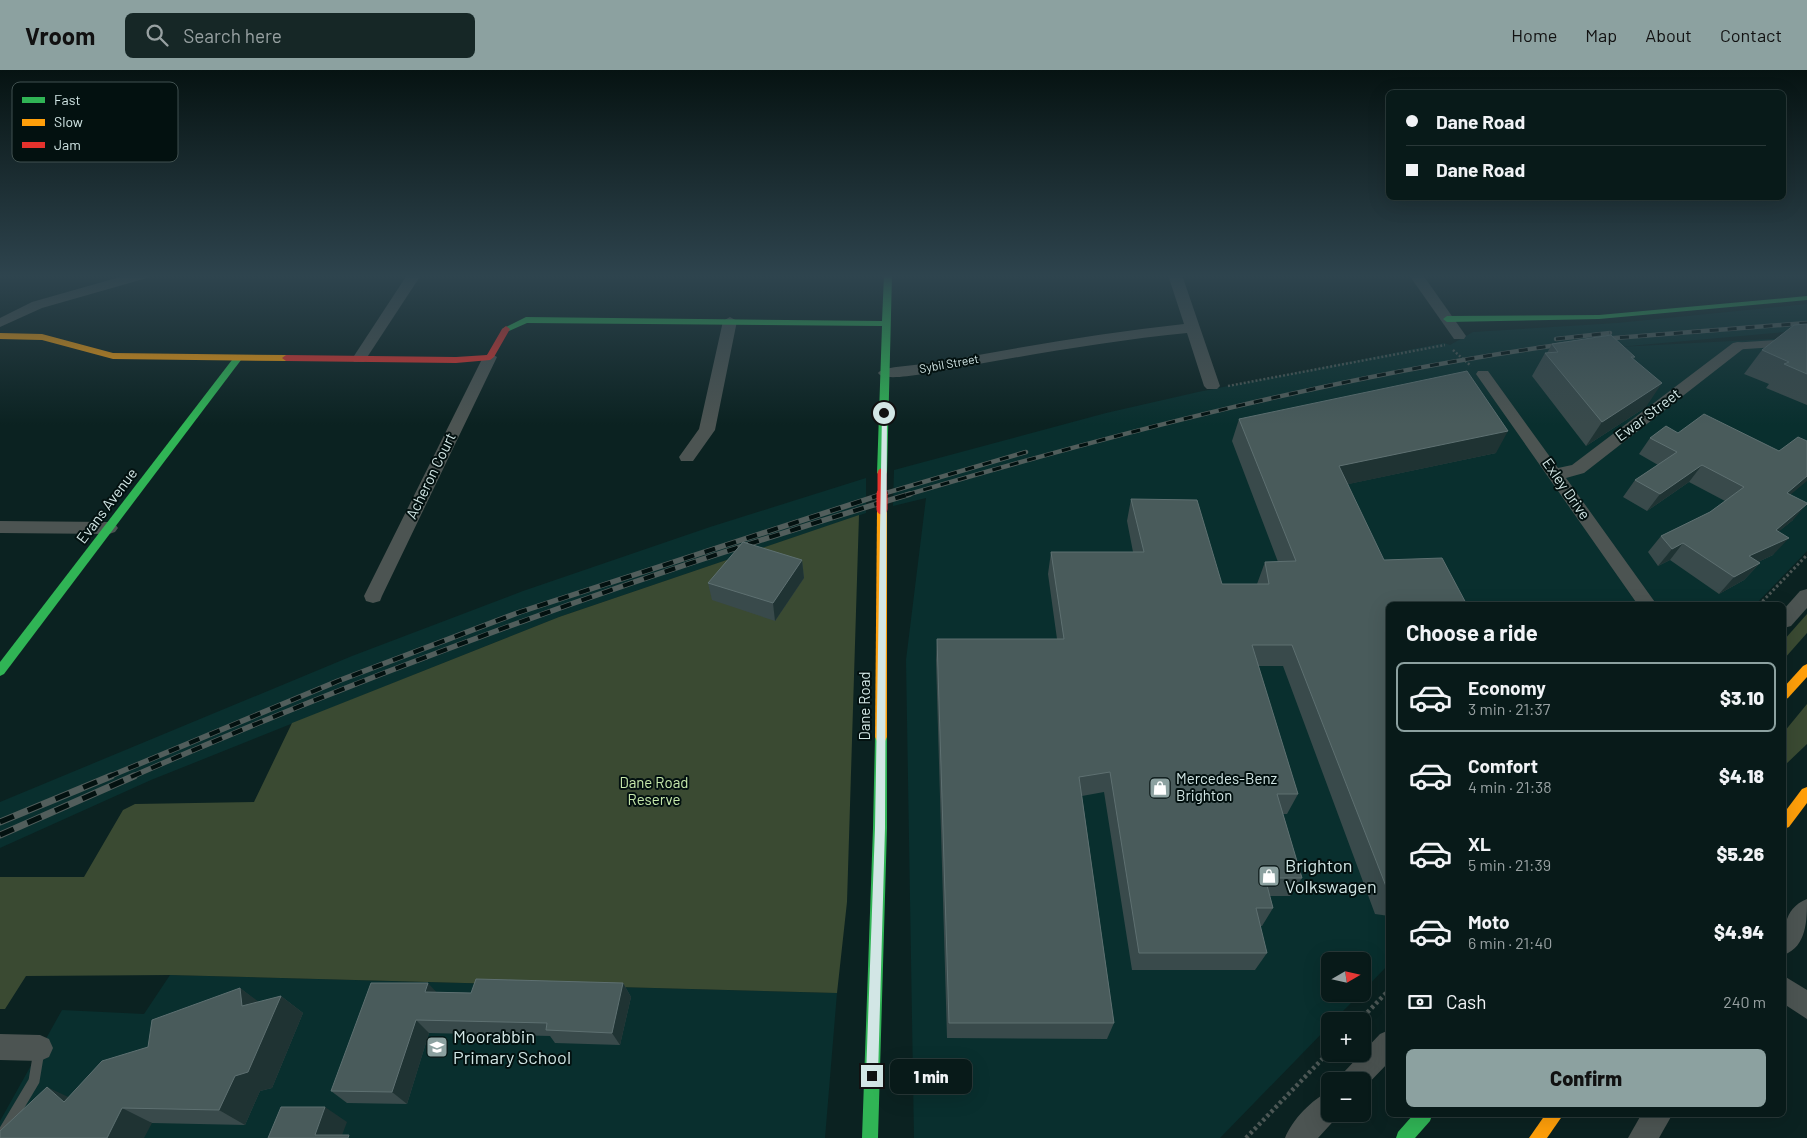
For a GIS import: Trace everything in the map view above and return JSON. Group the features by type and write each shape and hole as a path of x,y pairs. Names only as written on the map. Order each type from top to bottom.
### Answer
{"main road":[{"path":"0,336 42,337 114,356 456,360 490,357 503,330 514,325"},
{"name":"Dane Road","path":"870,1138 880,828 882,473 886,325"},
{"name":"Evans Avenue","path":"0,672 238,358"},
{"path":"1786,694 1807,669"},
{"path":"1786,820 1807,793"},
{"path":"1404,1138 1422,1117"},
{"path":"1538,1138 1554,1117"}],"street":[{"path":"358,358 380,325"},
{"path":"688,457 707,430 729,325"},
{"path":"1190,325 1212,386"},
{"path":"1451,325 1459,336"},
{"name":"Sybil Street","path":"885,373 919,370 1111,336 1191,328"},
{"name":"Ewar Street","path":"1554,473 1566,473 1578,469 1738,346"},
{"name":"Acheron Court","path":"373,596 490,357"},
{"name":"Exley Drive","path":"1483,374 1646,602"},
{"path":"0,526 109,528"},
{"path":"1786,619 1807,596"},
{"path":"1786,940 1807,910"},
{"path":"1786,990 1807,1006"},
{"path":"1362,1072 1386,1046"},
{"path":"0,1047 40,1048"},
{"path":"1299,1138 1321,1115"},
{"path":"1642,1138 1657,1117"}],"lane":[{"path":"1738,346 1787,342"},
{"path":"0,1138 34,1081 40,1048"}],"path":[{"path":"1448,345 1447,342 1459,336"},
{"path":"1212,386 1237,386 1448,345"},
{"path":"1448,345 1478,372 1483,374"},
{"path":"1762,602 1807,554"},
{"path":"1368,1012 1386,993"},
{"path":"1246,1138 1321,1060"}],"shaded area":[{"path":"1588,325 1807,325 1807,330 1618,347 1807,337 1807,551 1758,602 1386,602 1386,967 1371,983 1371,952 1321,952 1321,1002 1352,1002 1342,1012 1321,1012 1321,1034 1220,1138 914,1138 906,660 926,498 893,506 894,470 1106,413 1198,392 1444,343 1450,345 1473,332"},
{"path":"866,478 866,513 559,617 151,780 0,848 0,802 352,656 523,591 710,527"},
{"name":"Moorabbin Primary School","path":"170,975 837,993 825,1138 0,1138 0,1121 62,1010 144,1014"}],"green space":[{"name":"Dane Road Reserve","path":"859,515 847,902 837,993 170,975 26,976 5,1009 0,1009 0,877 84,877 123,810 135,804 254,802 292,723 559,617"},
{"path":"1807,614 1807,633 1786,657 1786,638"},
{"path":"1807,704 1807,744 1786,764 1786,730"}],"building":[{"path":"1794,325 1807,325 1807,374 1784,364 1789,362 1762,350"},
{"path":"1611,335 1635,357 1631,357 1662,383 1602,422 1545,353 1558,352 1552,344"},
{"path":"1467,371 1508,431 1339,466 1384,560 1442,558 1465,602 1386,602 1386,886 1292,645 1252,645 1298,794 1277,794 1302,878 1265,878 1273,908 1256,908 1267,953 1139,953 1110,772 1079,777 1114,1023 949,1023 937,639 1064,639 1051,552 1144,552 1131,499 1197,500 1222,584 1269,584 1265,562 1296,561 1239,419"},
{"path":"1704,414 1779,451 1798,437 1807,441 1807,476 1787,493 1807,504 1776,530 1789,538 1749,556 1760,563 1734,577 1683,543 1672,549 1661,536 1710,512 1744,487 1702,465 1660,494 1635,480 1677,452 1650,438 1666,426 1678,433"},
{"path":"743,542 802,560 773,603 708,583"},
{"path":"476,979 623,983 612,1033 546,1030 547,1023 416,1020 392,1092 331,1091 371,983 428,983 425,992 471,993"},
{"path":"240,988 242,1006 281,996 248,1072 235,1076 219,1110 122,1108 107,1138 0,1138 0,1131 47,1087 64,1102 102,1061 148,1047 152,1020"},
{"path":"281,1107 325,1107 315,1135 349,1135 348,1138 268,1138"}],"railway":[{"path":"1602,339 1783,325"},
{"path":"1556,339 1610,333"},
{"path":"906,495 987,471 1233,407 1398,372 1565,344"},
{"path":"879,495 1026,452"},
{"path":"108,777 338,681 520,612 883,494"},
{"path":"131,777 323,697 516,624 712,556 910,494"},
{"path":"0,822 111,776"},
{"path":"0,835 134,776"}],"traffic: fast":[{"path":"506,329 515,325"},
{"path":"882,473 886,325"},
{"path":"0,671 238,358"},
{"path":"870,1138 881,737"},
{"path":"1404,1138 1422,1117"}],"traffic: slow":[{"path":"0,336 42,337 113,356 286,358"},
{"path":"881,737 882,509"},
{"path":"1786,693 1807,669"},
{"path":"1786,820 1807,793"},
{"path":"1537,1138 1553,1117"}],"traffic: jam":[{"path":"286,358 456,360 490,357 506,329"},
{"path":"882,473 882,509"}],"place":[{"name":"Mercedes-Benz Brighton","path":"1160,788"},
{"name":"Brighton Volkswagen","path":"1269,876"},
{"name":"Moorabbin Primary School","path":"437,1047"}],"route":[{"path":"872,1076 880,828 884,413"}]}
